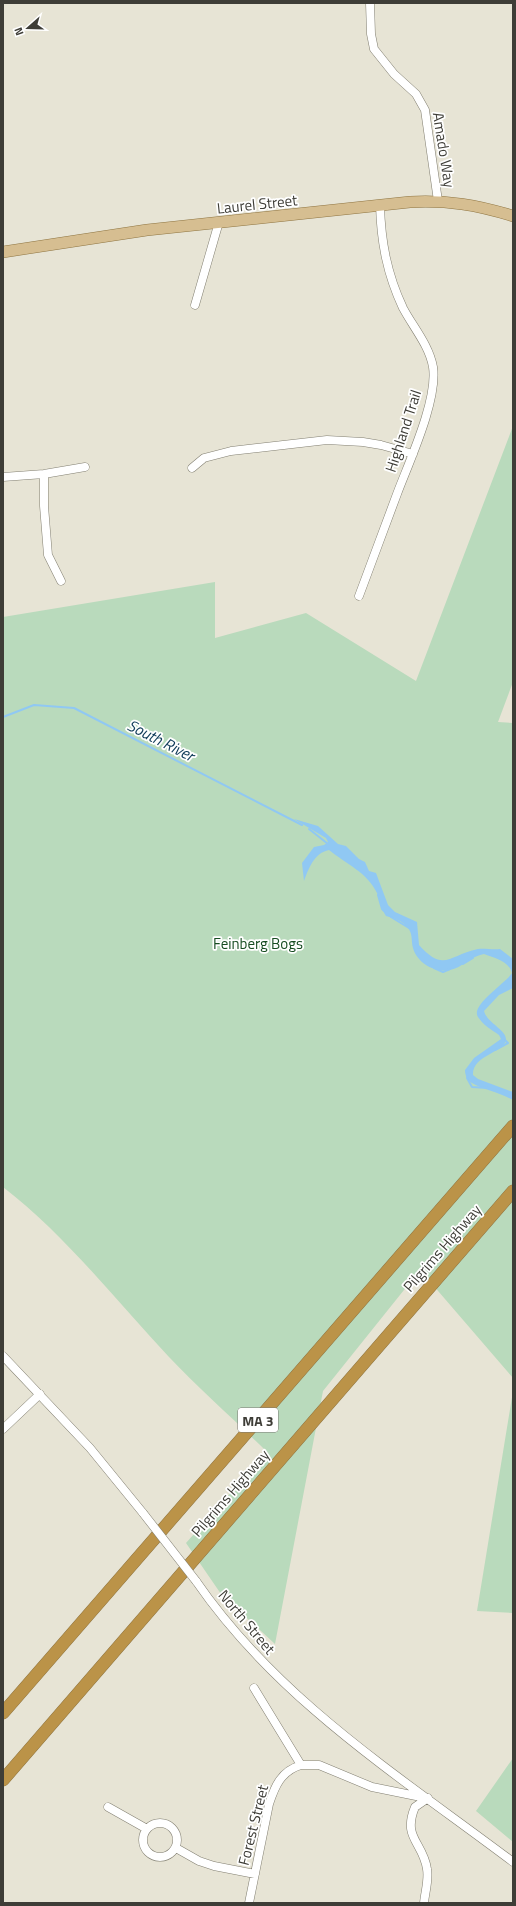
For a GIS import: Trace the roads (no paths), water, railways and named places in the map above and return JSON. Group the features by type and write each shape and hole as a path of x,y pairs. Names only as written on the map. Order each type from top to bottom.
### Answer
{"highway":[{"name":"Pilgrims Highway","path":"3,1714 513,1126"},
{"name":"Pilgrims Highway","path":"3,1780 513,1191"}],"main road":[{"name":"Laurel Street","path":"3,252 147,230 380,205 438,201 468,204 513,216"}],"street":[{"name":"Amado Way","path":"370,3 371,34 374,49 394,74 416,94 425,110 438,201"},
{"name":"Highland Trail","path":"359,596 413,454 430,398 433,381 432,367 424,343 403,307 389,273 382,246 380,205"},
{"path":"195,304 219,222"},
{"path":"192,468 204,458 231,451 327,440 375,444 413,454"},
{"path":"3,477 44,474 85,467"},
{"path":"44,474 44,506 48,555 60,582"},
{"name":"North Street","path":"3,1356 103,1463 238,1636 282,1683 328,1723 513,1862"},
{"path":"3,1429 40,1394"},
{"path":"254,1688 301,1765 319,1766 372,1787 428,1798"},
{"name":"Forest Street","path":"249,1903 274,1789 285,1773 301,1765"},
{"path":"424,1903 427,1869 421,1852 411,1833 410,1827 415,1807 428,1798"},
{"path":"108,1807 147,1828"},
{"path":"157,1823 168,1825 175,1832 177,1837 176,1848 167,1856 162,1858 150,1855 143,1845 143,1839 147,1828 157,1823"},
{"path":"176,1848 200,1861 214,1866 255,1874"}],"water":[{"path":"294,819 318,826 338,844 346,846 359,859 365,862 369,871 376,873 388,905 395,912 417,922 419,945 435,958 447,960 478,949 500,949 513,959 513,988 499,995 484,1011 489,1019 503,1033 506,1040 500,1048 477,1063 474,1068 473,1075 478,1079 513,1092 513,1100 472,1083 465,1074 465,1070 474,1058 501,1039 499,1035 480,1020 477,1012 479,1006 484,1000 512,973 508,966 501,960 484,954 479,955 459,967 450,970 438,970 427,966 415,953 412,945 411,933 406,925 401,921 386,916 377,893 368,879 329,850 319,854 310,866 304,881 302,863 314,847 324,845 328,842 326,838"}],"waterway":[{"name":"South River","path":"3,717 34,705 74,708 302,825"},
{"name":"South River","path":"309,829 328,844"},
{"name":"South River","path":"378,895 384,911"},
{"name":"South River","path":"391,917 409,928"},
{"name":"South River","path":"463,964 473,958"},
{"name":"South River","path":"434,968 443,972 450,969"},
{"name":"South River","path":"495,1050 508,1043 505,1040"},
{"name":"South River","path":"468,1076 467,1078 472,1087 488,1088"}],"park label":[{"name":"Feinberg Bogs","path":"258,943"}]}
